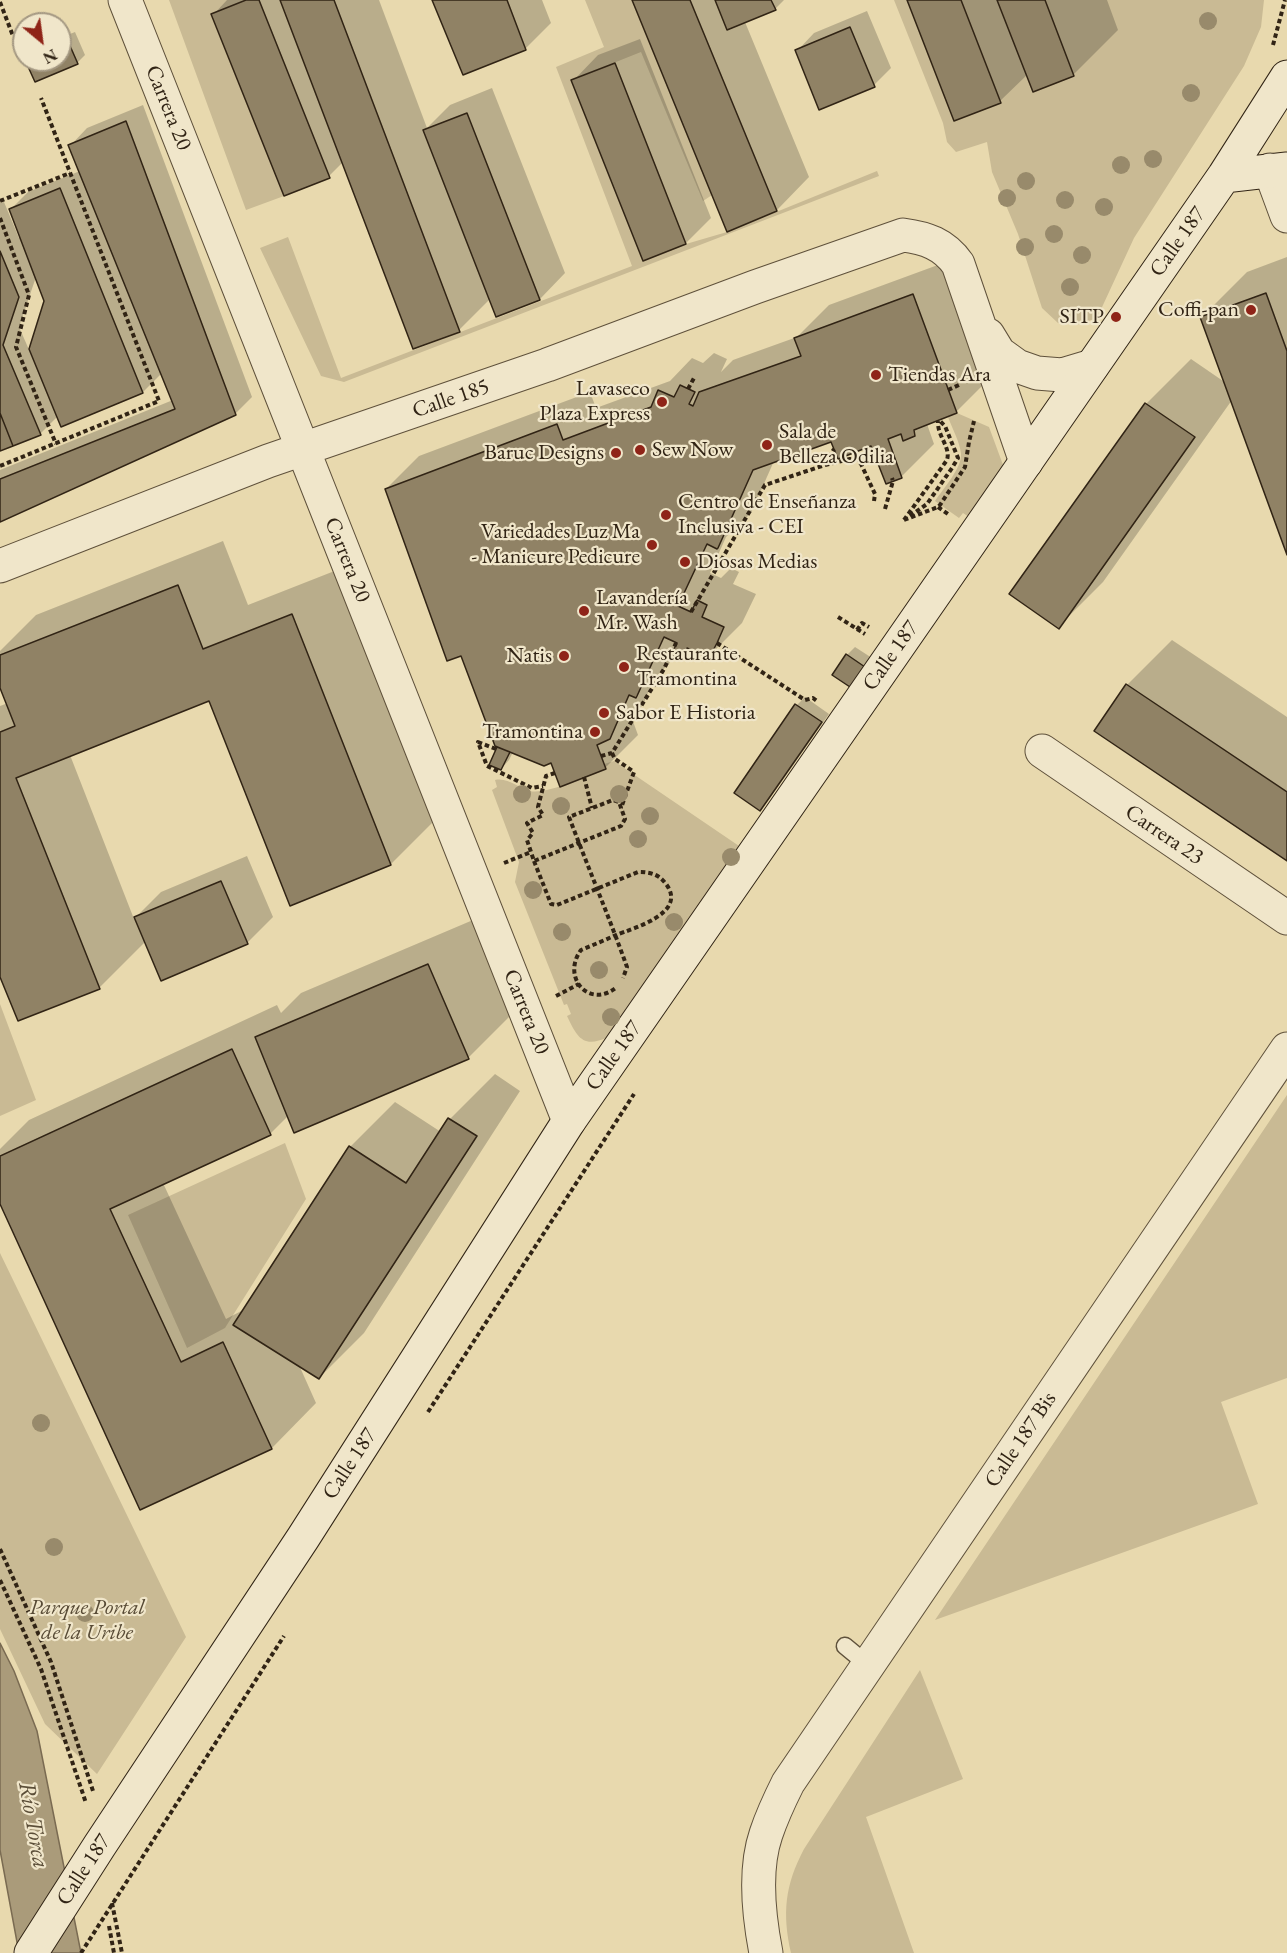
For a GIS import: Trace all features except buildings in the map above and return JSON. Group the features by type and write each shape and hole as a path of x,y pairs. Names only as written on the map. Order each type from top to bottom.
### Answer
{"street":[{"name":"Carrera 20","path":"126,0 569,1121"},
{"name":"Calle 187","path":"31,1953 309,1528 569,1121 1224,176 1287,77"},
{"path":"1224,176 1278,169 1287,216"},
{"name":"Calle 185","path":"0,566 268,461 547,366 903,235 925,238 953,257 961,271 977,319"},
{"path":"977,319 999,353 1017,366 1036,373 1062,375 1092,366"},
{"path":"977,319 1026,462"},
{"name":"Carrera 23","path":"1042,751 1287,918"},
{"name":"Calle 187 Bis","path":"766,1953 761,1928 759,1880 765,1835 788,1783 856,1655 1287,1049"}],"path":[{"path":"1273,44 1285,0"},
{"path":"0,2 12,33"},
{"path":"0,466 159,401 41,98"},
{"path":"0,201 70,173"},
{"path":"0,218 29,295 16,347 56,444"},
{"path":"688,389 694,378"},
{"path":"948,390 961,384"},
{"path":"939,420 945,426 958,458 927,504 904,520 947,460 948,454 938,429 939,420"},
{"path":"904,520 940,505 965,467 975,421"},
{"path":"825,465 834,449"},
{"path":"691,612 765,485 850,457 861,464 875,494 874,501"},
{"path":"885,508 892,478"},
{"path":"601,756 612,753 664,669 676,643"},
{"path":"717,643 805,699 813,698 823,706"},
{"path":"496,749 478,742 487,766 532,788 543,786"},
{"path":"612,753 615,759 634,772 621,808"},
{"path":"534,861 579,843 621,826 625,819 619,802 613,800 569,817 579,843 597,888 615,936 627,967 622,981 615,989 603,995 591,994 579,984 573,972 574,959 581,950 615,936 653,921 664,912 670,900 669,887 660,876 638,872 597,888 557,905 551,904 534,861 531,852 526,840 533,833 527,823 543,815 538,807 546,776 555,773"},
{"path":"584,777 592,808"},
{"path":"502,864 531,852"},
{"path":"566,992 579,984"},
{"path":"423,1421 636,1091"},
{"path":"0,1550 51,1662 104,1839 112,1902 122,1953"},
{"path":"0,1580 41,1669 104,1839"},
{"path":"81,1953 287,1631"},
{"path":"109,1926 114,1953"}],"green space":[{"path":"169,0 246,0 211,15 284,196 246,210"},
{"path":"585,0 632,0 712,195 703,201 641,52 571,80 643,261 686,244 727,232 877,171 879,176 344,382 321,376 260,248 288,237 341,378 632,266 556,67 604,47"},
{"path":"894,0 907,0 955,121 1001,102 961,0 997,0 1074,76 1045,0 1264,0 1261,27 1244,66 1134,238 1097,318 1077,325 1058,323 1042,308 1018,234 992,172 987,142 956,152 947,142 943,123"},
{"path":"957,413 989,427 1006,473 969,517 963,513 959,518 935,501 955,472 960,460 959,445 948,417"},
{"path":"614,761 742,848 717,878 608,1037 592,1042 578,1035 567,1016 571,1014 567,1004 564,1005 515,882 519,862 492,790 497,787 495,780 500,779 530,791 546,790 606,769 604,764"},
{"path":"0,1004 36,1100 0,1116"},
{"path":"1287,1095 1287,1378 1221,1402 1258,1504 935,1620"},
{"path":"285,1143 306,1199 225,1328 187,1348 128,1215"},
{"name":"Parque Portal de la Uribe","path":"0,1253 186,1637 97,1774 45,1724 0,1629"},
{"path":"920,1670 963,1779 866,1817 914,1953 791,1953 786,1912 789,1887 798,1862 804,1849"}],"water":[{"name":"Río Torca","path":"0,1643 14,1671 37,1731 81,1953 19,1953 0,1850"}],"place":[{"name":"Coffi-pan","path":"1251,310"},
{"name":"SITP","path":"1116,317"},
{"name":"Tiendas Ara","path":"876,375"},
{"name":"Lavaseco Plaza Express","path":"662,402"},
{"name":"Sala de Belleza Odilia","path":"767,445"},
{"name":"Sew Now","path":"640,450"},
{"name":"Baruc Designs","path":"616,453"},
{"name":"Centro de Enseñanza Inclusiva - CEI","path":"666,515"},
{"name":"Variedades Luz Ma - Manicure Pedicure","path":"652,545"},
{"name":"Diosas Medias","path":"685,562"},
{"name":"Lavandería Mr. Wash","path":"584,611"},
{"name":"Natis","path":"564,656"},
{"name":"Restaurante Tramontina","path":"624,667"},
{"name":"Sabor E Historia","path":"604,713"},
{"name":"Tramontina","path":"595,732"}]}
